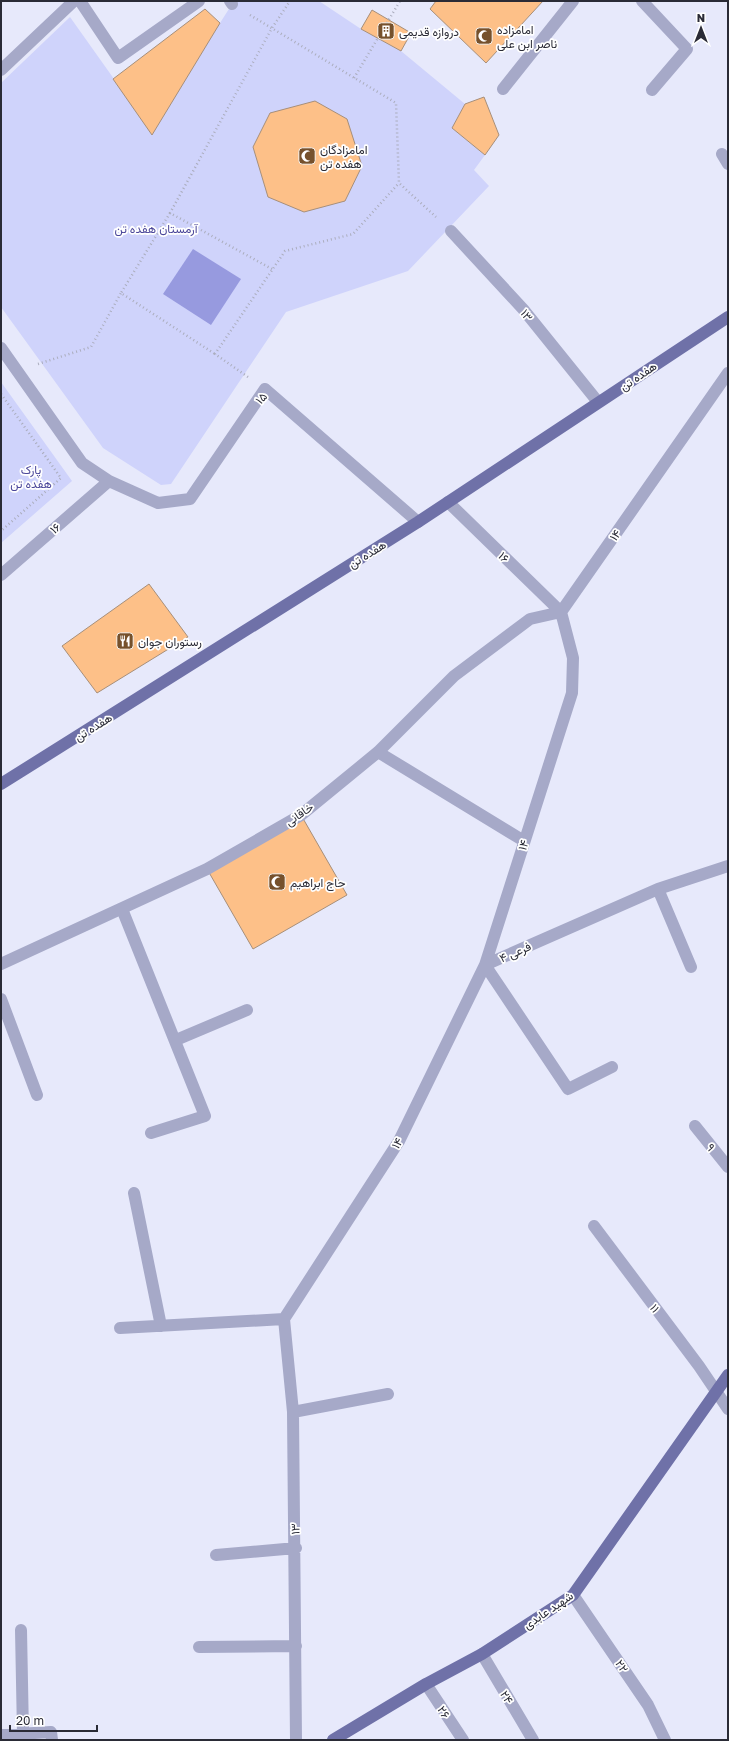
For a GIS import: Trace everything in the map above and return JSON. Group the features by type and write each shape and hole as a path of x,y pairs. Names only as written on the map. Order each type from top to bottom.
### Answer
{"main road":[{"name":"هفده تن","path":"1,784 418,522 598,402 728,321"},
{"name":"شهید عابدی","path":"333,1740 426,1684 482,1654 573,1595 715,1391 728,1375"}],"street":[{"path":"1,70 74,1"},
{"path":"80,1 118,58 199,1"},
{"path":"503,89 573,1"},
{"path":"642,1 687,49 652,90"},
{"name":"۱۳","path":"451,231 523,309 598,402"},
{"name":"۱۵","path":"1,348 82,463 109,481 158,503 190,499 266,389 418,522"},
{"name":"۱۴","path":"284,1319 399,1142 485,965 572,693 573,658 561,612 728,374"},
{"name":"۱۶","path":"1,575 109,481"},
{"name":"۱۶","path":"448,502 561,612"},
{"name":"خاقانی","path":"1,964 207,869 301,816 378,752 454,676 530,619 561,612"},
{"path":"378,752 524,841"},
{"name":"فرعی ۴","path":"612,1068 568,1089 485,965 658,890 728,866"},
{"path":"658,890 691,967"},
{"path":"122,909 206,1116 151,1133"},
{"path":"1,999 37,1095"},
{"path":"176,1040 247,1010"},
{"name":"۹","path":"694,1126 728,1167"},
{"path":"134,1193 161,1326"},
{"name":"۱۱","path":"594,1226 699,1366 728,1409"},
{"path":"120,1328 284,1319"},
{"name":"۱۳","path":"284,1319 294,1412 296,1740"},
{"path":"294,1412 388,1394"},
{"path":"216,1555 296,1548"},
{"name":"۲۲","path":"573,1595 648,1704 665,1740"},
{"path":"21,1630 23,1734"},
{"path":"199,1648 296,1646"},
{"name":"۲۴","path":"482,1654 533,1740"},
{"name":"۲۶","path":"426,1684 463,1740"},
{"path":"1,1735 23,1734 52,1736"}],"path":[{"path":"17,371 91,347 121,293 170,213 272,28 290,1"},
{"path":"354,78 400,1"},
{"path":"215,354 285,251 353,234 399,183 396,103 231,2"},
{"path":"399,183 451,231"},
{"path":"170,213 272,269"},
{"path":"121,293 266,389"},
{"path":"1,394 61,478 1,531"}],"green space":[{"name":"آرمستان هفده تن","path":"234,1 319,1 361,29 401,51 465,104 452,128 485,155 474,170 489,186 408,271 286,312 171,484 161,485 103,448 1,307 1,83 70,17 114,79 220,23"},
{"name":"پارک هفده تن","path":"1,382 72,481 1,543"}],"water":[{"path":"193,249 241,279 211,325 163,294"}],"building":[{"name":"امامزاده ناصر ابن علی","path":"436,1 543,1 486,63 430,9"},
{"path":"205,9 220,23 152,135 113,79"},
{"name":"دروازه قدیمی","path":"372,10 411,33 401,51 361,29"},
{"path":"484,97 499,135 485,155 452,128 465,104"},
{"name":"امامزادگان هفده تن","path":"315,101 347,119 362,166 345,201 304,212 268,197 253,147 270,113"},
{"name":"رستوران جوان","path":"149,584 188,637 97,693 62,646"},
{"name":"حاج ابراهیم","path":"301,815 347,895 253,949 207,869"}],"place":[{"name":"دروازه قدیمی","path":"386,31"},
{"name":"امامزاده ناصر ابن علی","path":"484,36"},
{"name":"امامزادگان هفده تن","path":"307,156"},
{"name":"رستوران جوان","path":"125,641"},
{"name":"حاج ابراهیم","path":"277,882"}]}
